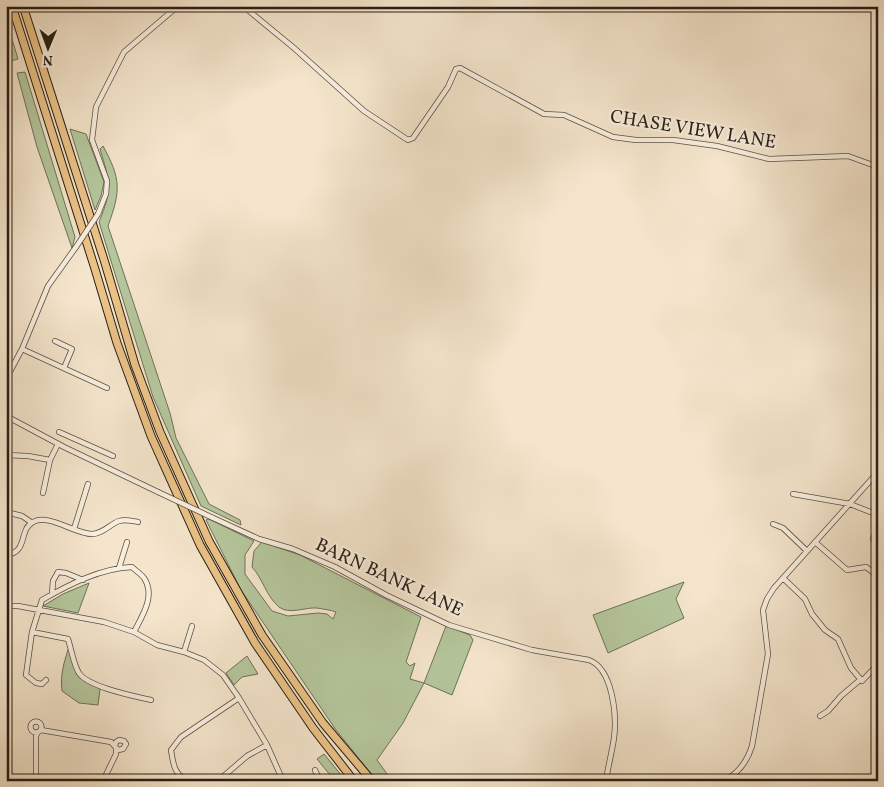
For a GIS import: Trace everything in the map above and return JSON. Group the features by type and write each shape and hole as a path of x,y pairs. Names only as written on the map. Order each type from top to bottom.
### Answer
{"highway":[{"path":"12,6 95,270 116,344 155,446 200,545 250,635 313,728 354,781"},
{"path":"23,6 56,106 135,365 160,432 209,541 262,635 323,723 372,781"}],"street":[{"path":"6,379 22,349 48,286 98,214 106,194 107,181 92,140 96,107 124,52 178,6"},
{"name":"CHASE VIEW LANE","path":"243,6 294,48 364,112 408,140 413,138 448,87 456,69 460,68 544,114 564,115 613,137 636,140 673,140 717,146 769,159 848,156 878,167"},
{"path":"55,341 72,349 64,368"},
{"path":"22,349 107,388"},
{"name":"BARN BANK LANE","path":"6,416 58,444 158,492 259,539 293,549 335,567 386,595 449,625 532,650 596,662 606,676 615,711 614,738 606,781"},
{"path":"59,432 113,456"},
{"path":"64,447 70,438"},
{"path":"43,493 50,460 58,444"},
{"path":"6,455 50,460"},
{"path":"724,781 740,769 748,758 752,746 768,654 763,610 767,599 783,578 878,472"},
{"path":"74,529 88,484"},
{"path":"37,485 44,486"},
{"path":"793,494 850,504 878,515"},
{"path":"6,512 22,516 31,522 42,520 94,534 120,521 138,522"},
{"path":"6,555 16,552 20,547 24,533 31,522"},
{"path":"774,524 783,528 807,551"},
{"path":"875,543 873,539 878,528"},
{"path":"119,568 126,542"},
{"path":"815,542 847,570 866,567 878,576"},
{"path":"46,680 42,684 36,683 26,675 32,632 38,610 42,600 52,594 83,580 119,568 132,567 144,578 148,589 148,604 134,632"},
{"path":"52,594 53,581 58,572 83,580"},
{"path":"783,578 804,600 825,630 838,639 852,668 862,680"},
{"path":"6,606 18,606 104,622 134,632 156,645 184,652 204,660 223,675 267,745 283,781"},
{"path":"184,652 192,626"},
{"path":"32,632 68,639 79,674 91,682 112,690 151,700"},
{"path":"820,716 828,711 841,696 862,680 878,664"},
{"path":"187,781 183,779 173,766 172,750 181,737 238,698"},
{"path":"36,781 33,766 39,731 111,742 116,747 116,754 103,781"},
{"path":"218,781 247,756 267,745"},
{"path":"315,770 320,781"}],"green space":[{"path":"6,19 18,59 11,61 10,68 6,67"},
{"path":"25,72 75,237 72,248 37,147 17,73"},
{"path":"70,129 86,134 104,182 95,210"},
{"path":"103,146 113,167 117,185 117,194 108,226 170,413 176,438 209,504 240,520 241,525 201,506 153,397 99,222 109,186 100,149"},
{"path":"209,519 254,541 245,555 245,574 272,611 288,616 327,614 333,619 336,612 317,608 292,611 279,607 271,598 252,567 254,551 262,542 300,555 421,617 406,662 410,666 415,663 410,679 424,683 403,723 377,760 392,781 377,781 336,730 241,590 206,520"},
{"path":"684,582 676,599 684,618 608,653 593,615"},
{"path":"89,583 78,613 43,606 63,594"},
{"path":"446,626 470,635 473,640 452,695 424,683"},
{"path":"69,647 82,679 100,689 98,705 79,703 62,691 62,674"},
{"path":"247,656 258,674 242,677 234,685 226,673"},
{"path":"324,754 346,781 335,781 317,759"}]}
